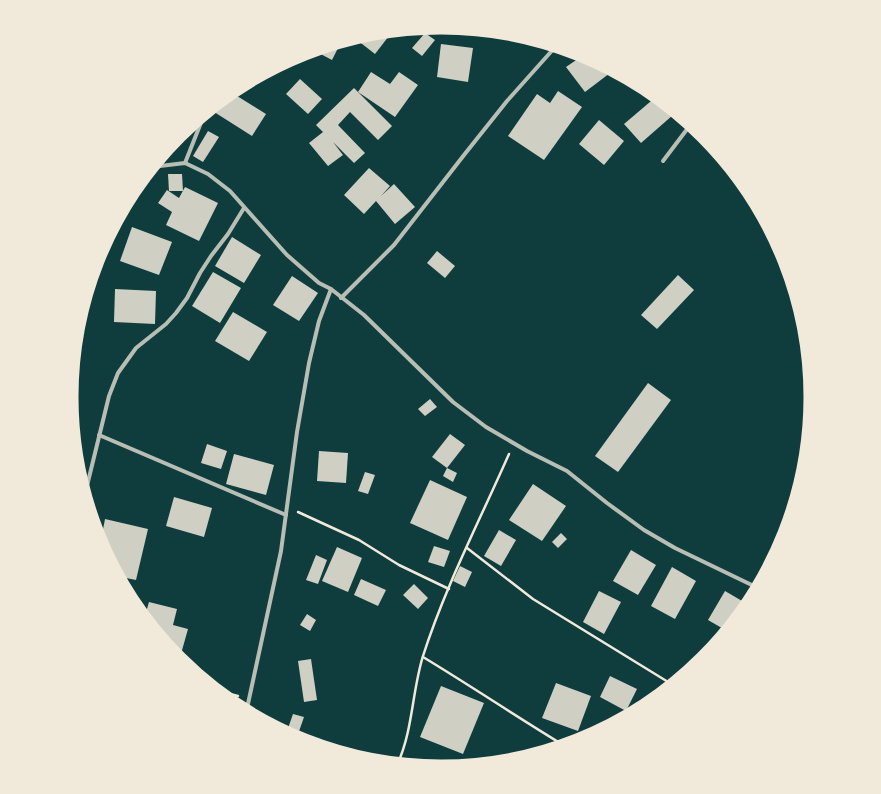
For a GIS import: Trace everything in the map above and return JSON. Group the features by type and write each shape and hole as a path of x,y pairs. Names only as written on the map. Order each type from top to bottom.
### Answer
{"street":[{"path":"341,298 394,245 507,101 554,50"},
{"path":"185,163 201,122"},
{"path":"663,161 687,129"},
{"path":"158,167 185,163 208,174 230,191 287,255 320,283 331,289 364,315 453,402 486,427 514,444 568,471 607,503 650,534 675,548 753,586"},
{"path":"87,486 108,396 118,373 136,348 166,324 176,313 187,298 204,267 244,208"},
{"path":"247,706 281,551 297,432 309,363 318,321 331,289"},
{"path":"99,434 286,515"}],"path":[{"path":"398,759 406,740 423,656 449,589 514,444"},
{"path":"287,506 359,540 399,565 449,589"},
{"path":"467,548 534,599 668,682"},
{"path":"423,656 511,714 559,743"},
{"path":"229,694 249,698"}],"building":[{"path":"425,33 435,40 422,56 412,48"},
{"path":"389,36 375,54 359,41"},
{"path":"441,44 473,48 468,82 437,77"},
{"path":"339,46 332,60 318,53"},
{"path":"578,59 609,74 585,92 566,67"},
{"path":"371,72 390,84 399,72 418,85 395,117 358,92"},
{"path":"300,79 322,99 308,114 286,94"},
{"path":"354,88 392,126 378,140 350,112 338,125 365,153 354,163 333,142 343,155 328,166 309,143 323,132 316,125"},
{"path":"558,91 582,107 544,160 508,136 537,94 550,103"},
{"path":"236,95 266,114 252,136 213,111"},
{"path":"652,100 672,115 641,143 624,124"},
{"path":"599,120 624,141 604,165 579,144"},
{"path":"208,131 219,137 203,162 193,156"},
{"path":"369,168 390,186 381,196 394,184 415,207 395,224 376,201 364,214 344,195"},
{"path":"168,174 182,174 183,191 169,191"},
{"path":"185,187 218,203 199,241 166,225 172,212 158,203 167,190 179,198"},
{"path":"132,227 172,242 159,275 120,261"},
{"path":"232,237 261,255 244,283 215,266"},
{"path":"437,251 455,266 445,278 427,263"},
{"path":"213,272 241,288 220,323 192,306"},
{"path":"678,275 694,290 657,329 641,315"},
{"path":"292,276 318,293 299,321 273,305"},
{"path":"115,289 156,291 155,324 114,322"},
{"path":"233,312 267,332 249,361 215,341"},
{"path":"648,383 671,400 618,472 595,456"},
{"path":"430,399 437,407 425,416 418,409"},
{"path":"450,434 465,445 447,468 432,457"},
{"path":"207,444 227,451 221,469 201,463"},
{"path":"319,451 348,453 346,483 317,481"},
{"path":"234,454 274,465 266,495 226,484"},
{"path":"447,468 457,473 453,482 443,476"},
{"path":"365,472 375,475 368,494 358,491"},
{"path":"430,480 467,497 448,540 410,523"},
{"path":"533,484 566,506 542,541 509,520"},
{"path":"174,497 212,508 204,537 166,526"},
{"path":"105,519 148,529 136,580 123,577 102,534"},
{"path":"499,530 516,540 501,566 484,556"},
{"path":"561,533 567,539 558,548 552,542"},
{"path":"434,546 450,551 444,567 428,562"},
{"path":"337,547 362,558 348,592 322,581"},
{"path":"631,550 656,565 638,595 613,581"},
{"path":"316,555 327,560 318,584 306,580"},
{"path":"460,566 472,572 465,587 453,581"},
{"path":"672,567 696,581 675,619 651,606"},
{"path":"361,579 386,590 378,606 354,595"},
{"path":"414,584 428,598 418,609 403,595"},
{"path":"599,591 621,602 604,634 583,622"},
{"path":"725,591 743,601 723,628 708,620"},
{"path":"149,602 177,609 173,625 188,629 181,654 166,638 146,612"},
{"path":"307,614 316,620 310,631 300,625"},
{"path":"311,659 317,700 304,702 298,661"},
{"path":"610,676 637,689 626,711 600,697"},
{"path":"556,683 591,696 578,731 542,718"},
{"path":"441,686 484,703 463,754 420,737"},
{"path":"293,714 304,717 298,733 288,728"}]}
